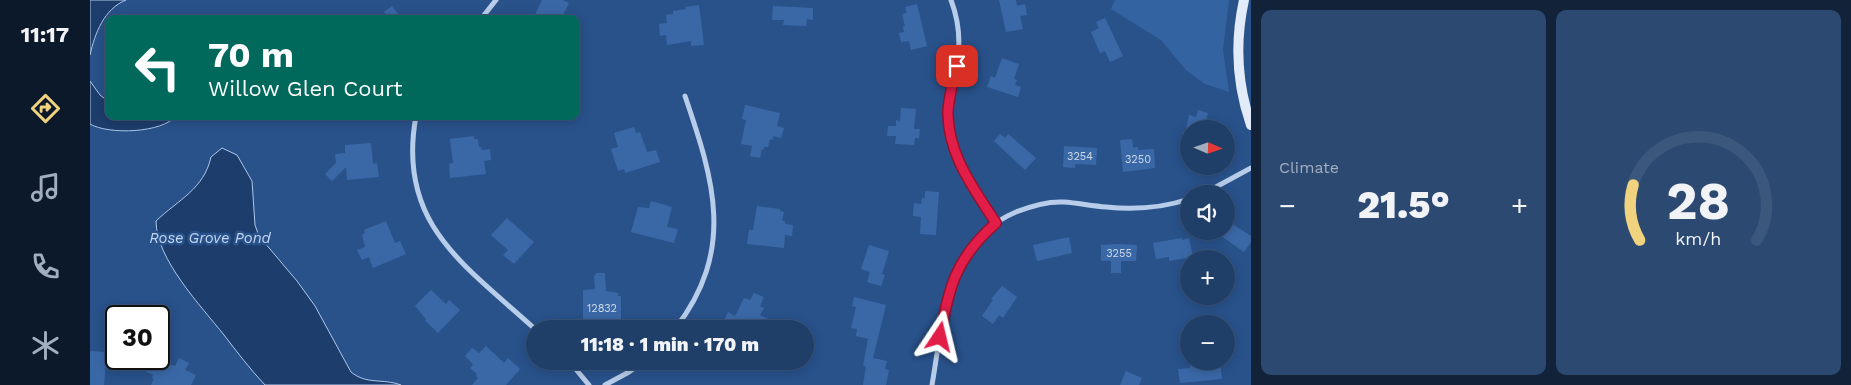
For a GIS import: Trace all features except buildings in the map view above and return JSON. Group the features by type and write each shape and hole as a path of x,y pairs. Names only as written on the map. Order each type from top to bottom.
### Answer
{"street":[{"path":"484,15 496,0"},
{"path":"951,0 956,15 959,48 950,94 949,129 952,146 959,164 996,223"},
{"path":"1244,0 1238,25 1238,46 1242,91 1251,125"},
{"path":"682,320 700,287 710,255 715,224 713,191 685,96"},
{"path":"415,120 411,148 413,173 424,211 431,226 456,257 526,321"},
{"path":"1220,185 1251,168"},
{"path":"932,385 950,286 969,250 996,223 1031,206 1046,203 1064,202 1138,209 1180,201"},
{"path":"576,370 588,385"},
{"path":"605,385 631,370"}],"shaded area":[{"path":"1115,0 1229,0 1223,50 1229,92 1205,84 1186,70 1161,40 1111,9"}],"water":[{"path":"90,0 126,0 105,15 90,55"},
{"path":"90,81 105,99 105,120 171,120 148,129 122,131 99,128 90,124"},
{"name":"Rose Grove Pond","path":"222,148 237,155 252,181 255,225 259,236 297,281 315,306 351,372 363,379 401,385 265,385 192,296 163,251 156,221 196,186 203,178 211,157"}],"route":[{"path":"940,337 950,286 958,268 969,250 996,223 959,164 952,146 948,111 957,66"}]}
